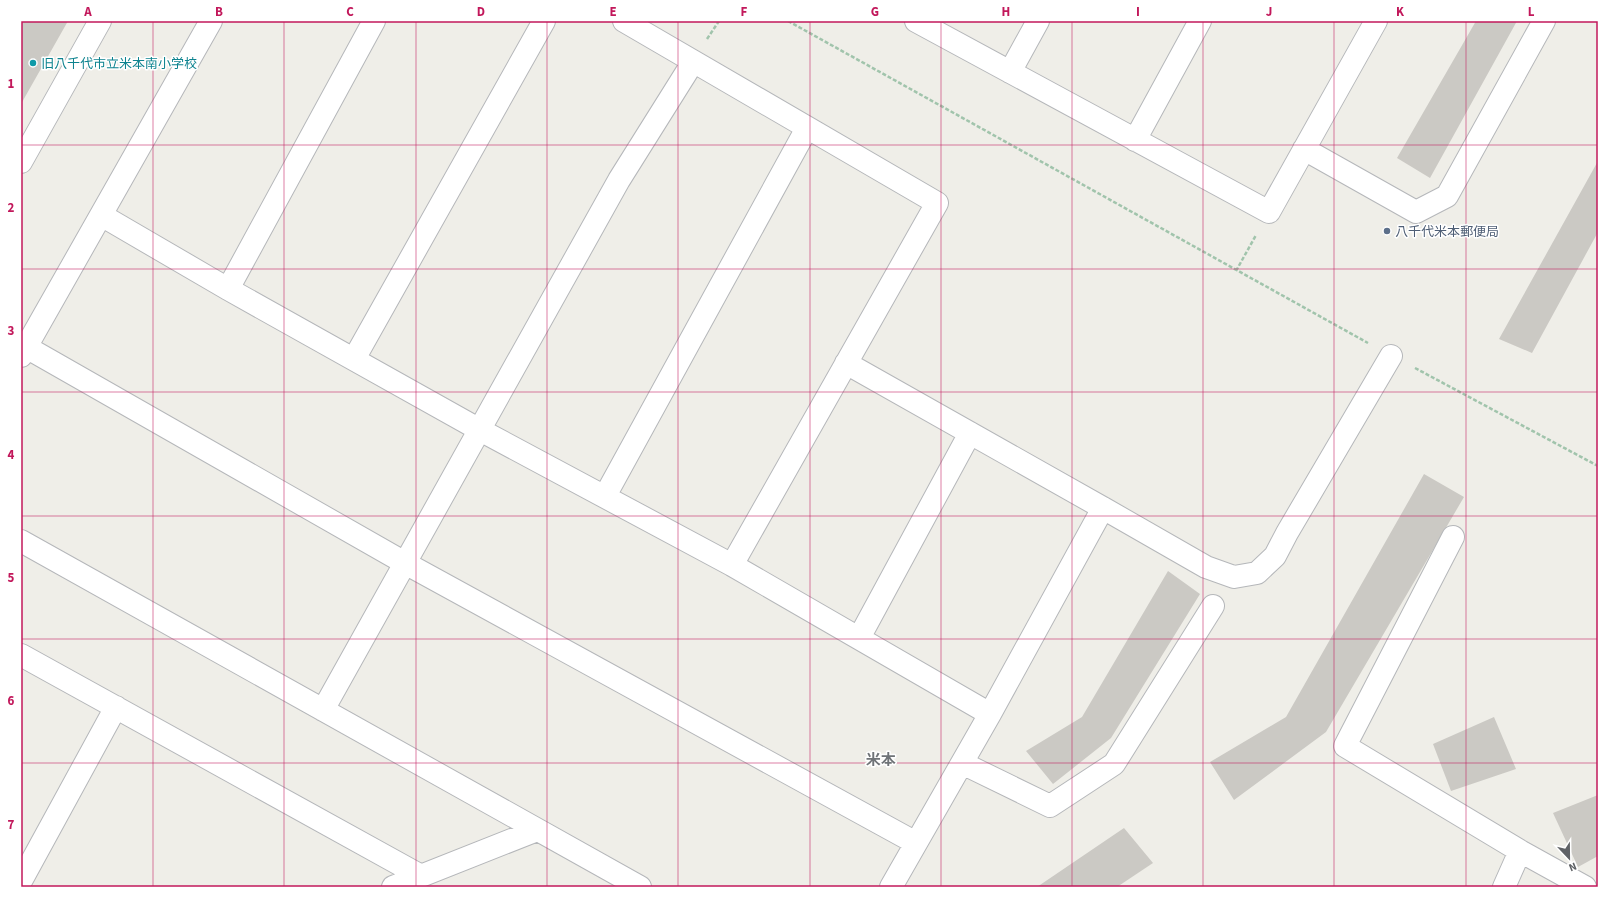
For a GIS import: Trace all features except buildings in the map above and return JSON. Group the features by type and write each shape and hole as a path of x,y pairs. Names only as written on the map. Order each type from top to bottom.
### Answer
{"street":[{"path":"21,162 100,21"},
{"path":"211,21 24,351 405,563 916,843"},
{"path":"228,289 374,21"},
{"path":"354,359 544,21"},
{"path":"624,21 936,203 732,565"},
{"path":"916,21 1269,212 1376,21"},
{"path":"1010,72 1038,21"},
{"path":"1135,140 1200,21"},
{"path":"1304,149 1416,212 1447,196 1544,21"},
{"path":"323,710 619,180 693,62"},
{"path":"605,496 807,128"},
{"path":"101,215 228,289 480,430 732,565 990,714"},
{"path":"846,363 1206,567 1234,577 1257,573 1275,556 1291,526 1391,356"},
{"path":"860,638 970,433"},
{"path":"891,887 990,714 1103,508"},
{"path":"1453,537 1345,746 1520,851 1585,887"},
{"path":"21,541 640,887"},
{"path":"962,763 1050,806 1114,764 1213,606"},
{"path":"21,655 421,876"},
{"path":"21,881 116,707"},
{"path":"393,887 537,830"},
{"path":"1504,887 1520,851"}],"path":[{"path":"788,21 1236,271 1391,356 1598,466"},
{"path":"1236,271 1269,212"}],"place":[{"name":"旧八千代市立米本南小学校","path":"33,63"},
{"name":"八千代米本郵便局","path":"1387,231"}],"district":[{"name":"米本","path":"881,760"}]}
